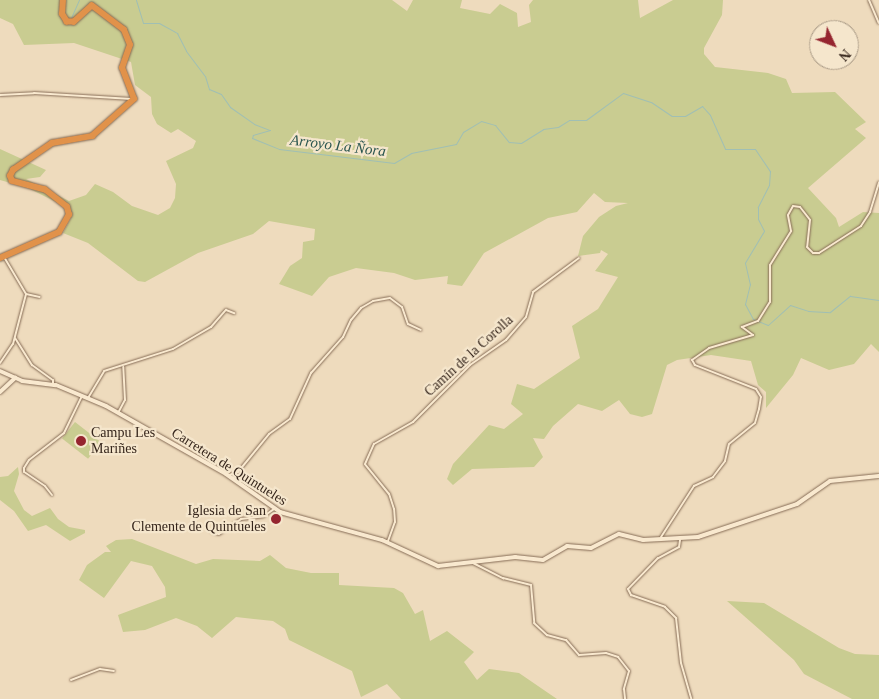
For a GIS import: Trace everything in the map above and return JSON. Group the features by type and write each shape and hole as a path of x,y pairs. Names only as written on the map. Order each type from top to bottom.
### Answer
{"highway":[{"path":"2,257 59,232 69,215 67,207 45,190 12,181 10,176 13,170 52,142 92,136 134,99 122,68 130,45 124,30 92,6 70,23 63,17 63,0"}],"street":[{"path":"869,0 879,23"},
{"path":"0,95 34,92 134,99"},
{"path":"659,539 694,486 713,477 725,461 729,444 755,423 760,403 760,393 756,389 695,365 692,360 710,348 751,336 742,326 757,322 770,302 770,265 791,231 788,215 793,206 800,207 810,220 808,247 813,253 819,253 860,226 870,212 879,182"},
{"path":"0,363 15,338 26,294 2,257"},
{"name":"Camín de la Corolla","path":"387,543 394,528 394,509 389,494 365,464 374,444 412,422 470,366 506,340 526,317 531,296 538,286 579,258"},
{"path":"26,294 40,296"},
{"path":"226,474 238,472 269,434 290,419 311,373 343,337 351,320 361,308 372,301 390,298 402,307 408,324 421,330"},
{"path":"88,398 104,371 123,367 149,355 173,349 211,326 226,310 234,313"},
{"path":"15,338 32,365 53,380 52,384"},
{"path":"118,413 125,400 126,386 123,367"},
{"name":"Carretera de Quintueles","path":"0,371 15,378 52,384 88,398 118,413 226,474 274,509 387,543 433,566 515,557 543,560 567,546 591,548 619,534 643,540 680,540 710,535 797,504 830,481 879,476"},
{"path":"0,392 15,378"},
{"path":"52,495 45,486 24,472 24,468 29,460 64,433 82,396"},
{"path":"212,532 219,534 241,519 264,516 274,509"},
{"path":"680,540 679,547 658,558 628,589 631,595 665,607 676,618 678,646 691,699"},
{"path":"473,563 503,578 531,585 534,623 547,635 566,640 579,655 611,654 618,658 629,671 625,699"},
{"path":"71,680 100,669 114,671"}],"green space":[{"path":"0,0 392,0 407,11 413,0 462,0 460,8 490,14 500,4 517,13 518,27 531,22 529,5 533,0 638,0 640,18 673,0 723,0 722,15 704,48 704,54 715,67 768,73 786,79 792,93 835,92 866,122 855,129 866,138 808,188 836,218 839,227 863,212 879,213 879,352 871,344 854,364 829,370 801,358 793,375 766,408 766,392 758,385 751,361 711,355 677,360 667,365 652,414 642,417 630,414 619,400 602,411 578,404 553,426 544,439 533,438 543,457 534,467 472,469 453,485 447,479 453,464 489,425 504,429 523,414 511,404 517,384 534,389 580,358 572,326 598,309 618,277 595,271 608,254 601,250 600,253 578,256 583,236 599,217 616,206 628,203 605,202 594,193 577,212 548,218 484,253 462,286 447,284 448,276 415,280 394,273 356,268 329,277 312,296 279,284 290,266 302,258 303,242 314,240 315,229 269,221 253,234 198,253 145,282 138,281 88,243 63,233 71,218 70,209 28,188 0,180 0,149 46,170 40,177 26,179 69,201 86,195 95,184 113,192 132,206 158,215 170,208 175,198 176,184 166,161 193,148 196,141 178,129 171,133 157,124 152,114 151,97 135,85 131,62 74,43 24,45 13,24 0,18"},
{"name":"Campu Les Mariñes","path":"75,422 101,442 88,459 62,439"},
{"path":"18,467 19,474 14,491 24,510 32,516 50,508 58,519 69,527 85,530 85,533 70,541 46,525 28,531 14,511 0,500 0,477 8,476"},
{"path":"132,539 196,564 213,559 260,561 270,555 286,568 311,573 339,573 339,585 394,588 403,593 415,614 423,610 430,641 447,631 474,652 464,662 477,680 489,669 519,673 557,699 401,699 387,684 361,697 352,671 289,640 285,629 273,621 236,617 212,638 197,626 176,618 145,630 123,632 118,615 166,597 165,587 152,566 131,561 104,598 79,580 87,565 105,552 111,552 106,546 116,540"},
{"path":"727,601 764,603 839,648 855,654 879,655 879,699 852,699 804,674 794,660"}],"waterway":[{"name":"Arroyo La Ñora","path":"70,20 79,0"},
{"name":"Arroyo La Ñora","path":"136,0 143,23 159,23 177,33 186,51 205,76 209,89 221,94 230,107 254,124 270,130 253,135 252,138 279,149 394,163 411,153 456,144 463,132 481,121 495,125 509,142 521,143 543,129 558,127 569,120 586,120 623,93 651,102 672,116 685,116 702,106 710,115 725,149 755,149 770,171 769,185 758,207 758,219 764,231 745,263 750,284 745,304 753,319 768,325 790,305 808,311 830,312 850,296 879,300"}],"place":[{"name":"Campu Les Mariñes","path":"81,441"},
{"name":"Iglesia de San Clemente de Quintueles","path":"276,519"}]}
